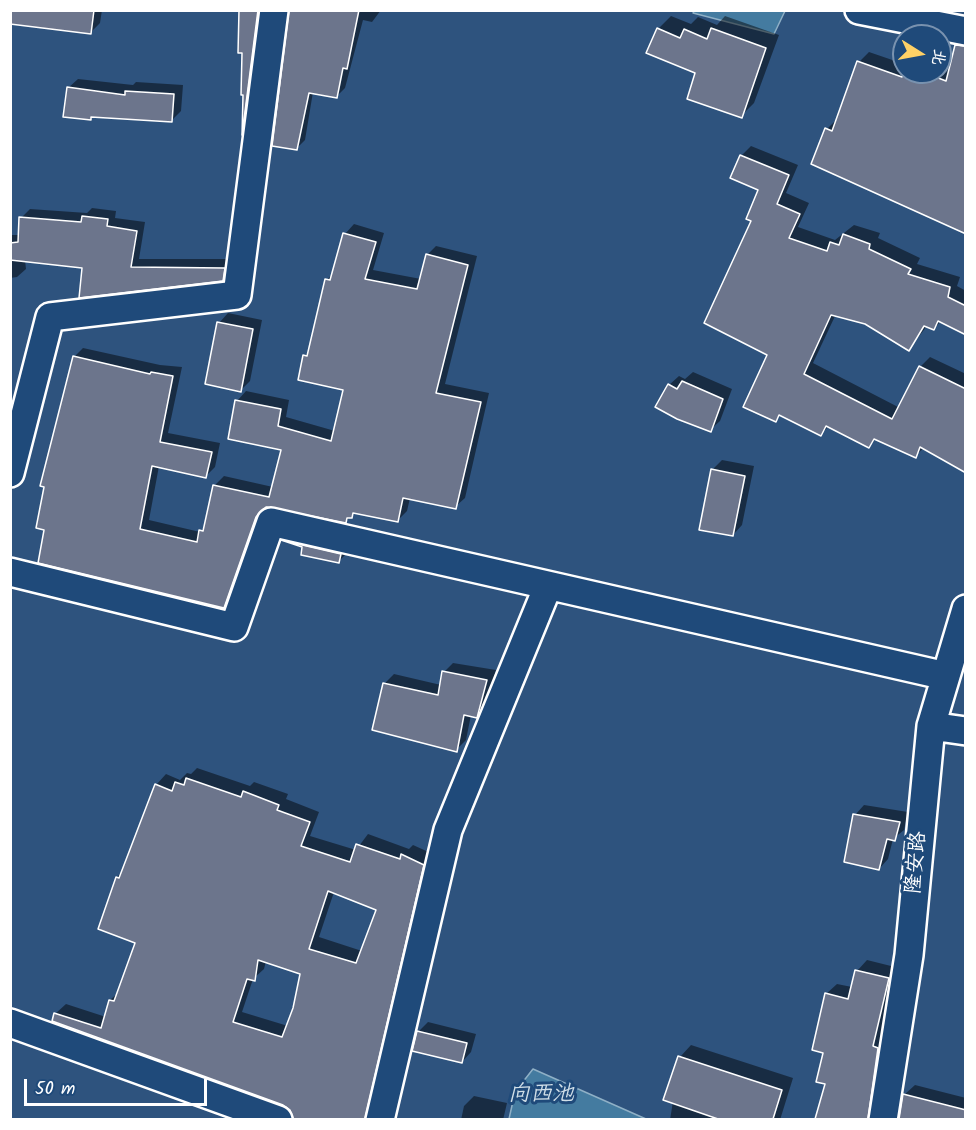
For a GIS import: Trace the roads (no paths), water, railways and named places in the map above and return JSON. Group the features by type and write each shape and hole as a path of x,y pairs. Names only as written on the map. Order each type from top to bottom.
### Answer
{"street":[{"path":"10,473 50,317 237,296 274,10"},
{"path":"859,10 966,31"},
{"path":"10,572 234,627 271,522 945,676"},
{"path":"380,1119 448,830 548,586"},
{"name":"隆安路","path":"883,1119 909,955 931,726 966,609"},
{"path":"931,726 966,731"},
{"path":"10,1023 278,1119"}],"water":[{"path":"694,10 785,11 774,34 693,13"},
{"name":"向西池","path":"533,1069 646,1119 509,1119 515,1092"}]}
